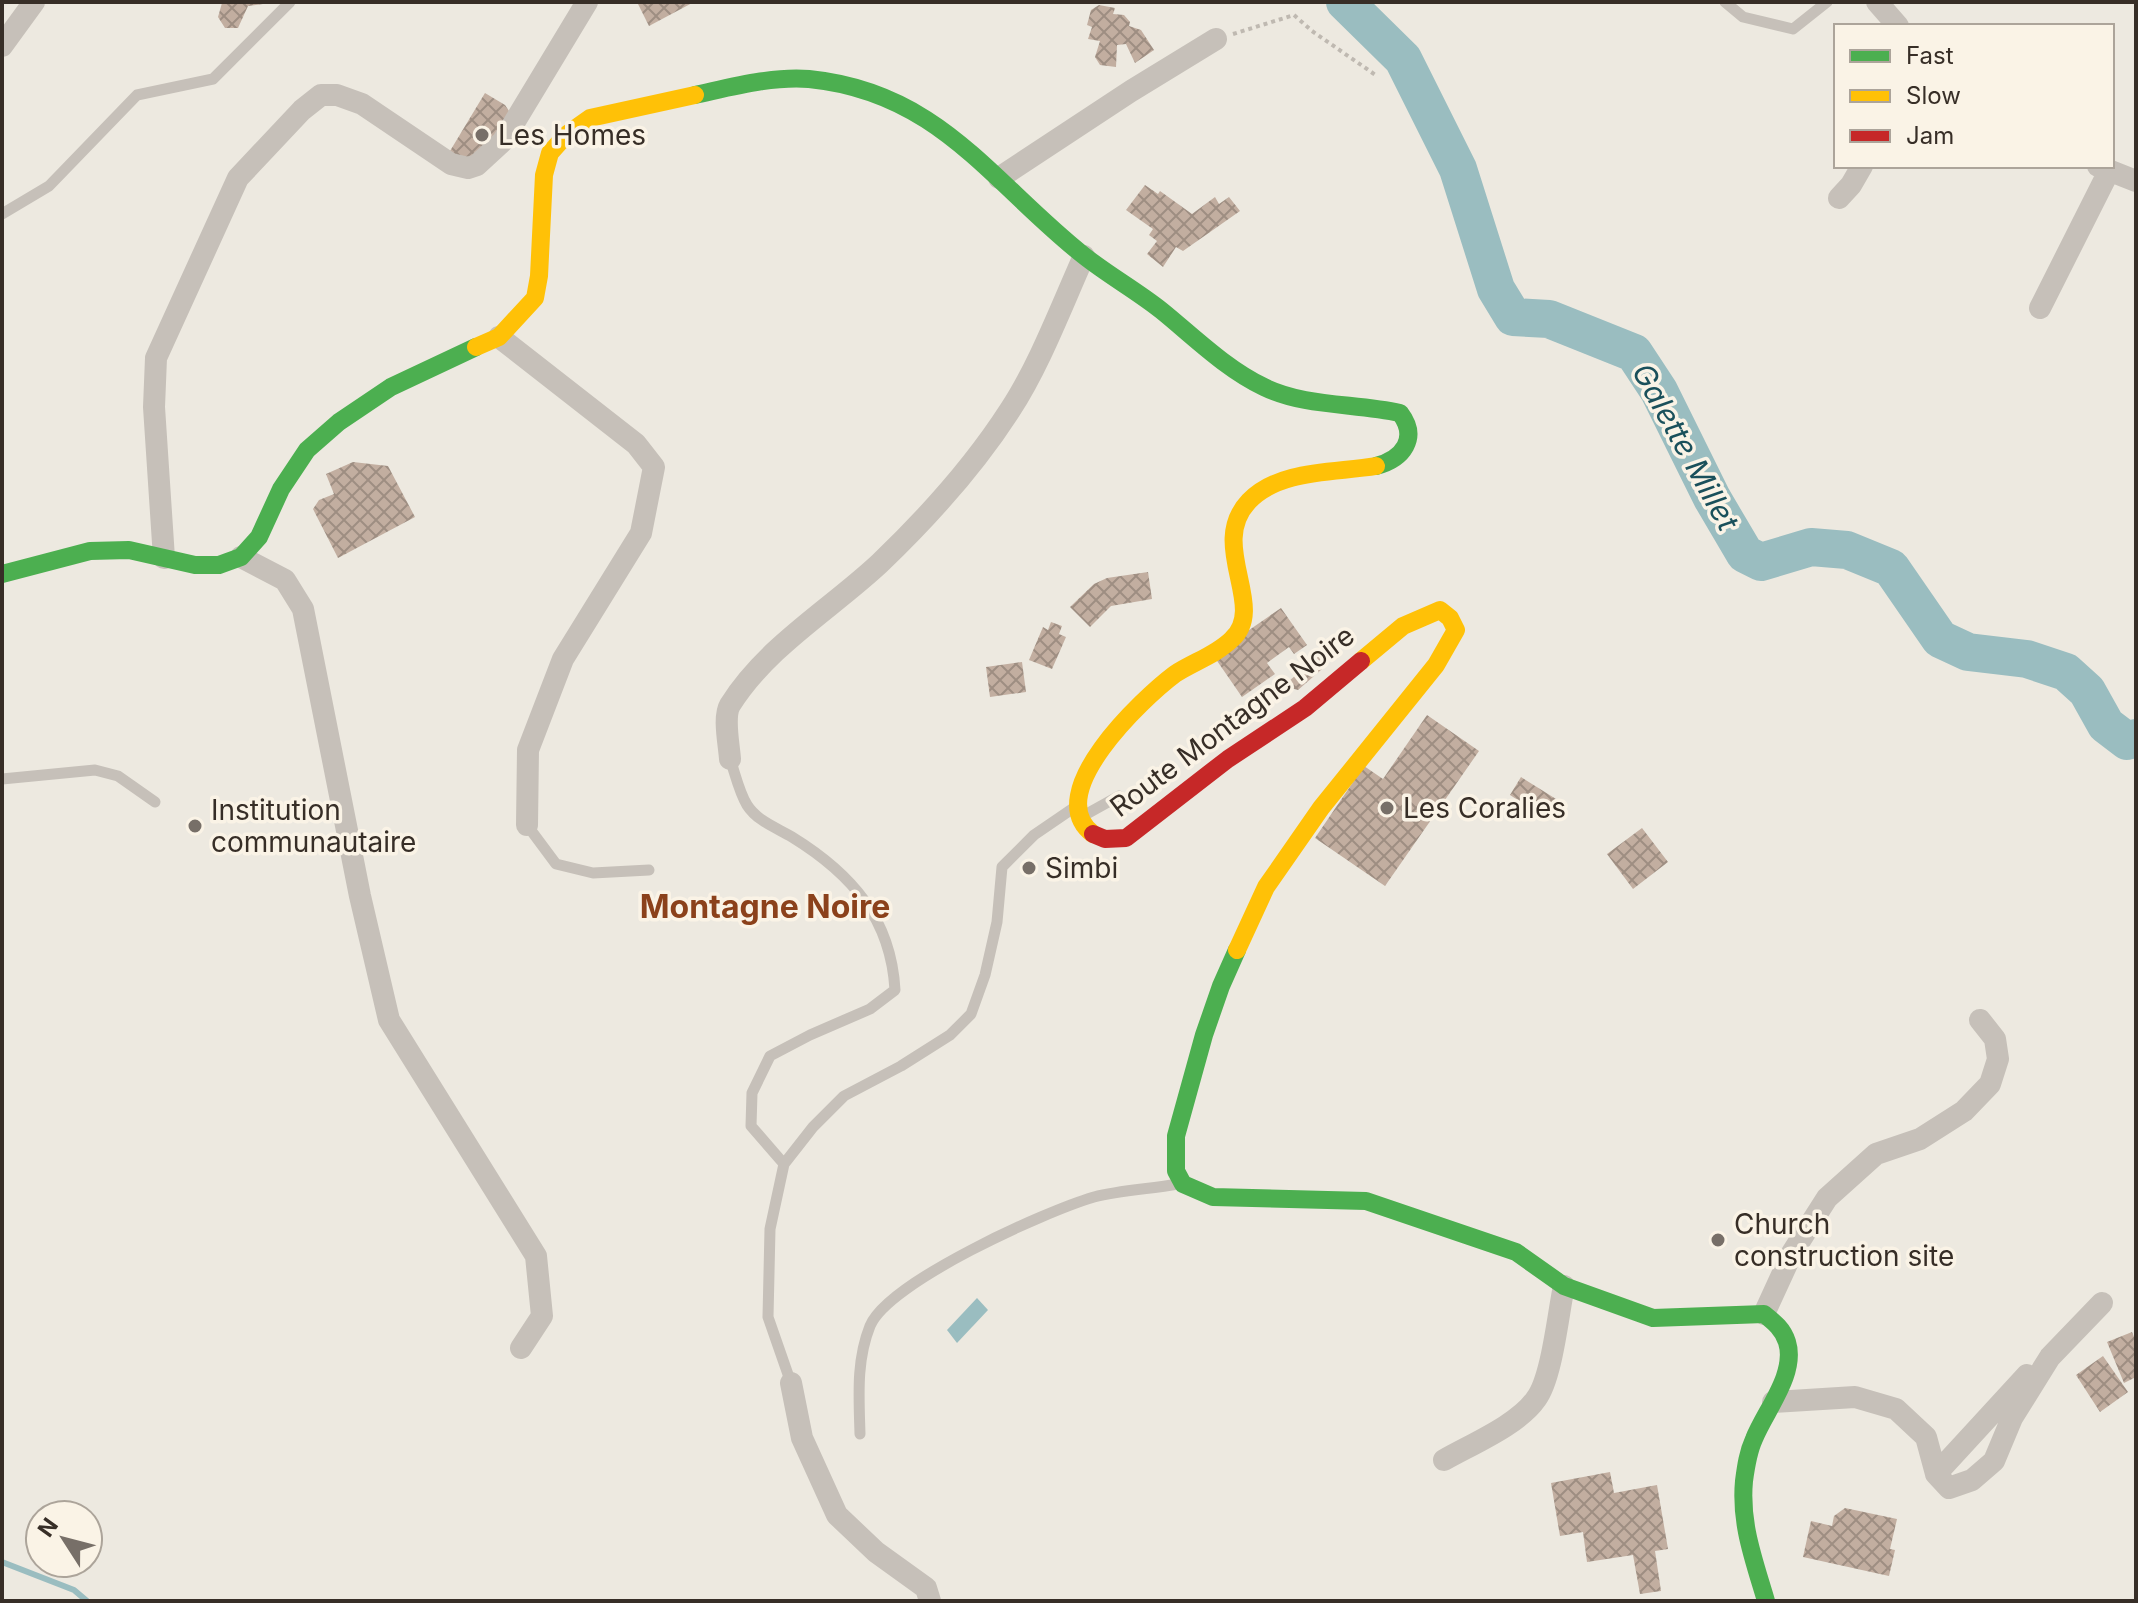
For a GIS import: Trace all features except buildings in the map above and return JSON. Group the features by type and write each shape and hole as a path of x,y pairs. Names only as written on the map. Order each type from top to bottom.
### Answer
{"street":[{"path":"2,46 34,2"},
{"path":"164,558 154,407 156,358 238,178 302,110 321,95 337,95 362,104 451,164 468,168 477,165 503,141 587,2"},
{"path":"1877,2 1896,24"},
{"path":"999,178 1216,39"},
{"name":"Route Montagne Noire","path":"241,557 259,537 281,489 307,450 339,422 391,387 499,337 535,298 544,175 550,153 566,135 590,118 752,83 807,79 869,90 902,105 949,133 1084,256 1135,289 1218,357 1262,386 1292,398 1400,413 1411,430 1410,441 1395,459 1288,481 1267,488 1249,500 1239,516 1234,547 1245,611 1239,632 1175,674 1137,704 1105,745 1074,800 1088,832 1115,841 1126,838 1228,759 1305,708 1403,626 1440,610 1450,618 1456,630 1436,665 1321,808 1266,887 1221,986 1184,1106 1174,1153 1176,1171 1183,1184"},
{"path":"1839,198 1861,168"},
{"path":"2040,308 2103,168 2136,181"},
{"path":"730,759 728,708 752,675 877,566 927,516 967,467 1011,409 1084,256"},
{"path":"499,337 636,444 654,467 641,533 563,659 528,750 527,825"},
{"path":"2,574 90,551 129,550 195,565 219,565 241,557 285,580 303,609 360,896 389,1020 536,1256 542,1316 521,1348"},
{"path":"1764,1314 1792,1253 1827,1198 1876,1154 1920,1139 1964,1111 1990,1084 1998,1059 1995,1039 1980,1020"},
{"path":"1183,1184 1213,1197 1366,1201 1516,1252 1564,1286 1653,1318 1764,1314 1778,1322 1787,1334 1790,1357 1748,1454 1742,1516 1766,1601"},
{"path":"1444,1460 1519,1417 1537,1399 1546,1380 1564,1286"},
{"path":"1773,1402 1855,1397 1896,1409 1926,1437 1936,1474 1949,1488 1972,1480 1994,1461 2012,1418 2050,1357 2102,1303"},
{"path":"1936,1474 2030,1371"},
{"path":"791,1383 802,1438 837,1515 876,1552 926,1588 930,1601"}],"lane":[{"path":"2,214 49,186 137,95 213,79 290,2"},
{"path":"1725,2 1743,17 1793,29 1827,2"},
{"path":"730,759 748,806 768,825 794,838 835,869 864,899 883,929 893,963 895,990 870,1009 770,1056 752,1093 751,1126 784,1164"},
{"path":"2,779 95,770 118,776 155,802"},
{"path":"791,1383 768,1317 770,1229 784,1164 813,1127 844,1096 901,1066 950,1035 971,1014 985,975 997,922 1002,867 1074,800 1119,796"},
{"path":"527,825 556,864 593,873 649,870"},
{"path":"860,1434 858,1371 871,1324 887,1302 984,1241 1094,1197 1183,1184"}],"path":[{"path":"1216,39 1294,15 1377,76"}],"water":[{"path":"977,1298 988,1310 957,1343 947,1330"}],"waterway":[{"name":"Galette Millet","path":"1345,2 1403,59 1458,169 1496,289 1513,317 1549,319 1634,353 1659,391 1712,498 1745,554 1761,562 1811,547 1847,550 1891,568 1940,639 1968,652 2027,659 2066,672 2087,691 2106,725 2127,741 2136,738"},
{"path":"2,1562 74,1590 87,1601"}],"traffic: fast":[{"path":"695,95 795,78 854,87 894,102 960,144 1083,255 1250,380 1296,398 1400,413 1408,431 1405,446 1394,458 1376,466"},
{"path":"2,574 90,551 129,550 195,565 219,565 241,557 259,537 281,489 307,450 339,422 391,387 476,347"},
{"path":"1237,950 1204,1035 1176,1136 1176,1171 1183,1184 1213,1197 1366,1201 1516,1252 1564,1286 1653,1318 1764,1314 1783,1333 1789,1354 1784,1379 1752,1444 1744,1481 1746,1527 1766,1601"}],"traffic: slow":[{"path":"476,347 499,337 535,298 544,175 550,153 566,135 590,118 695,95"},
{"path":"1093,834 1080,817 1079,796 1087,772 1102,748 1160,686 1226,645 1241,625 1244,610 1234,536 1238,518 1249,501 1276,483 1292,478 1376,466"},
{"path":"1237,950 1266,887 1321,808 1436,665 1456,630 1450,618 1440,610 1403,626 1361,661"}],"traffic: jam":[{"path":"1093,834 1105,839 1126,838 1228,759 1305,708 1361,661"}],"place":[{"name":"Les Homes","path":"482,135"},
{"name":"Les Coralies","path":"1387,808"},
{"name":"Institution communautaire","path":"195,826"},
{"name":"Simbi","path":"1029,868"},
{"name":"Church construction site","path":"1718,1240"}],"district":[{"name":"Montagne Noire","path":"765,907"}]}
